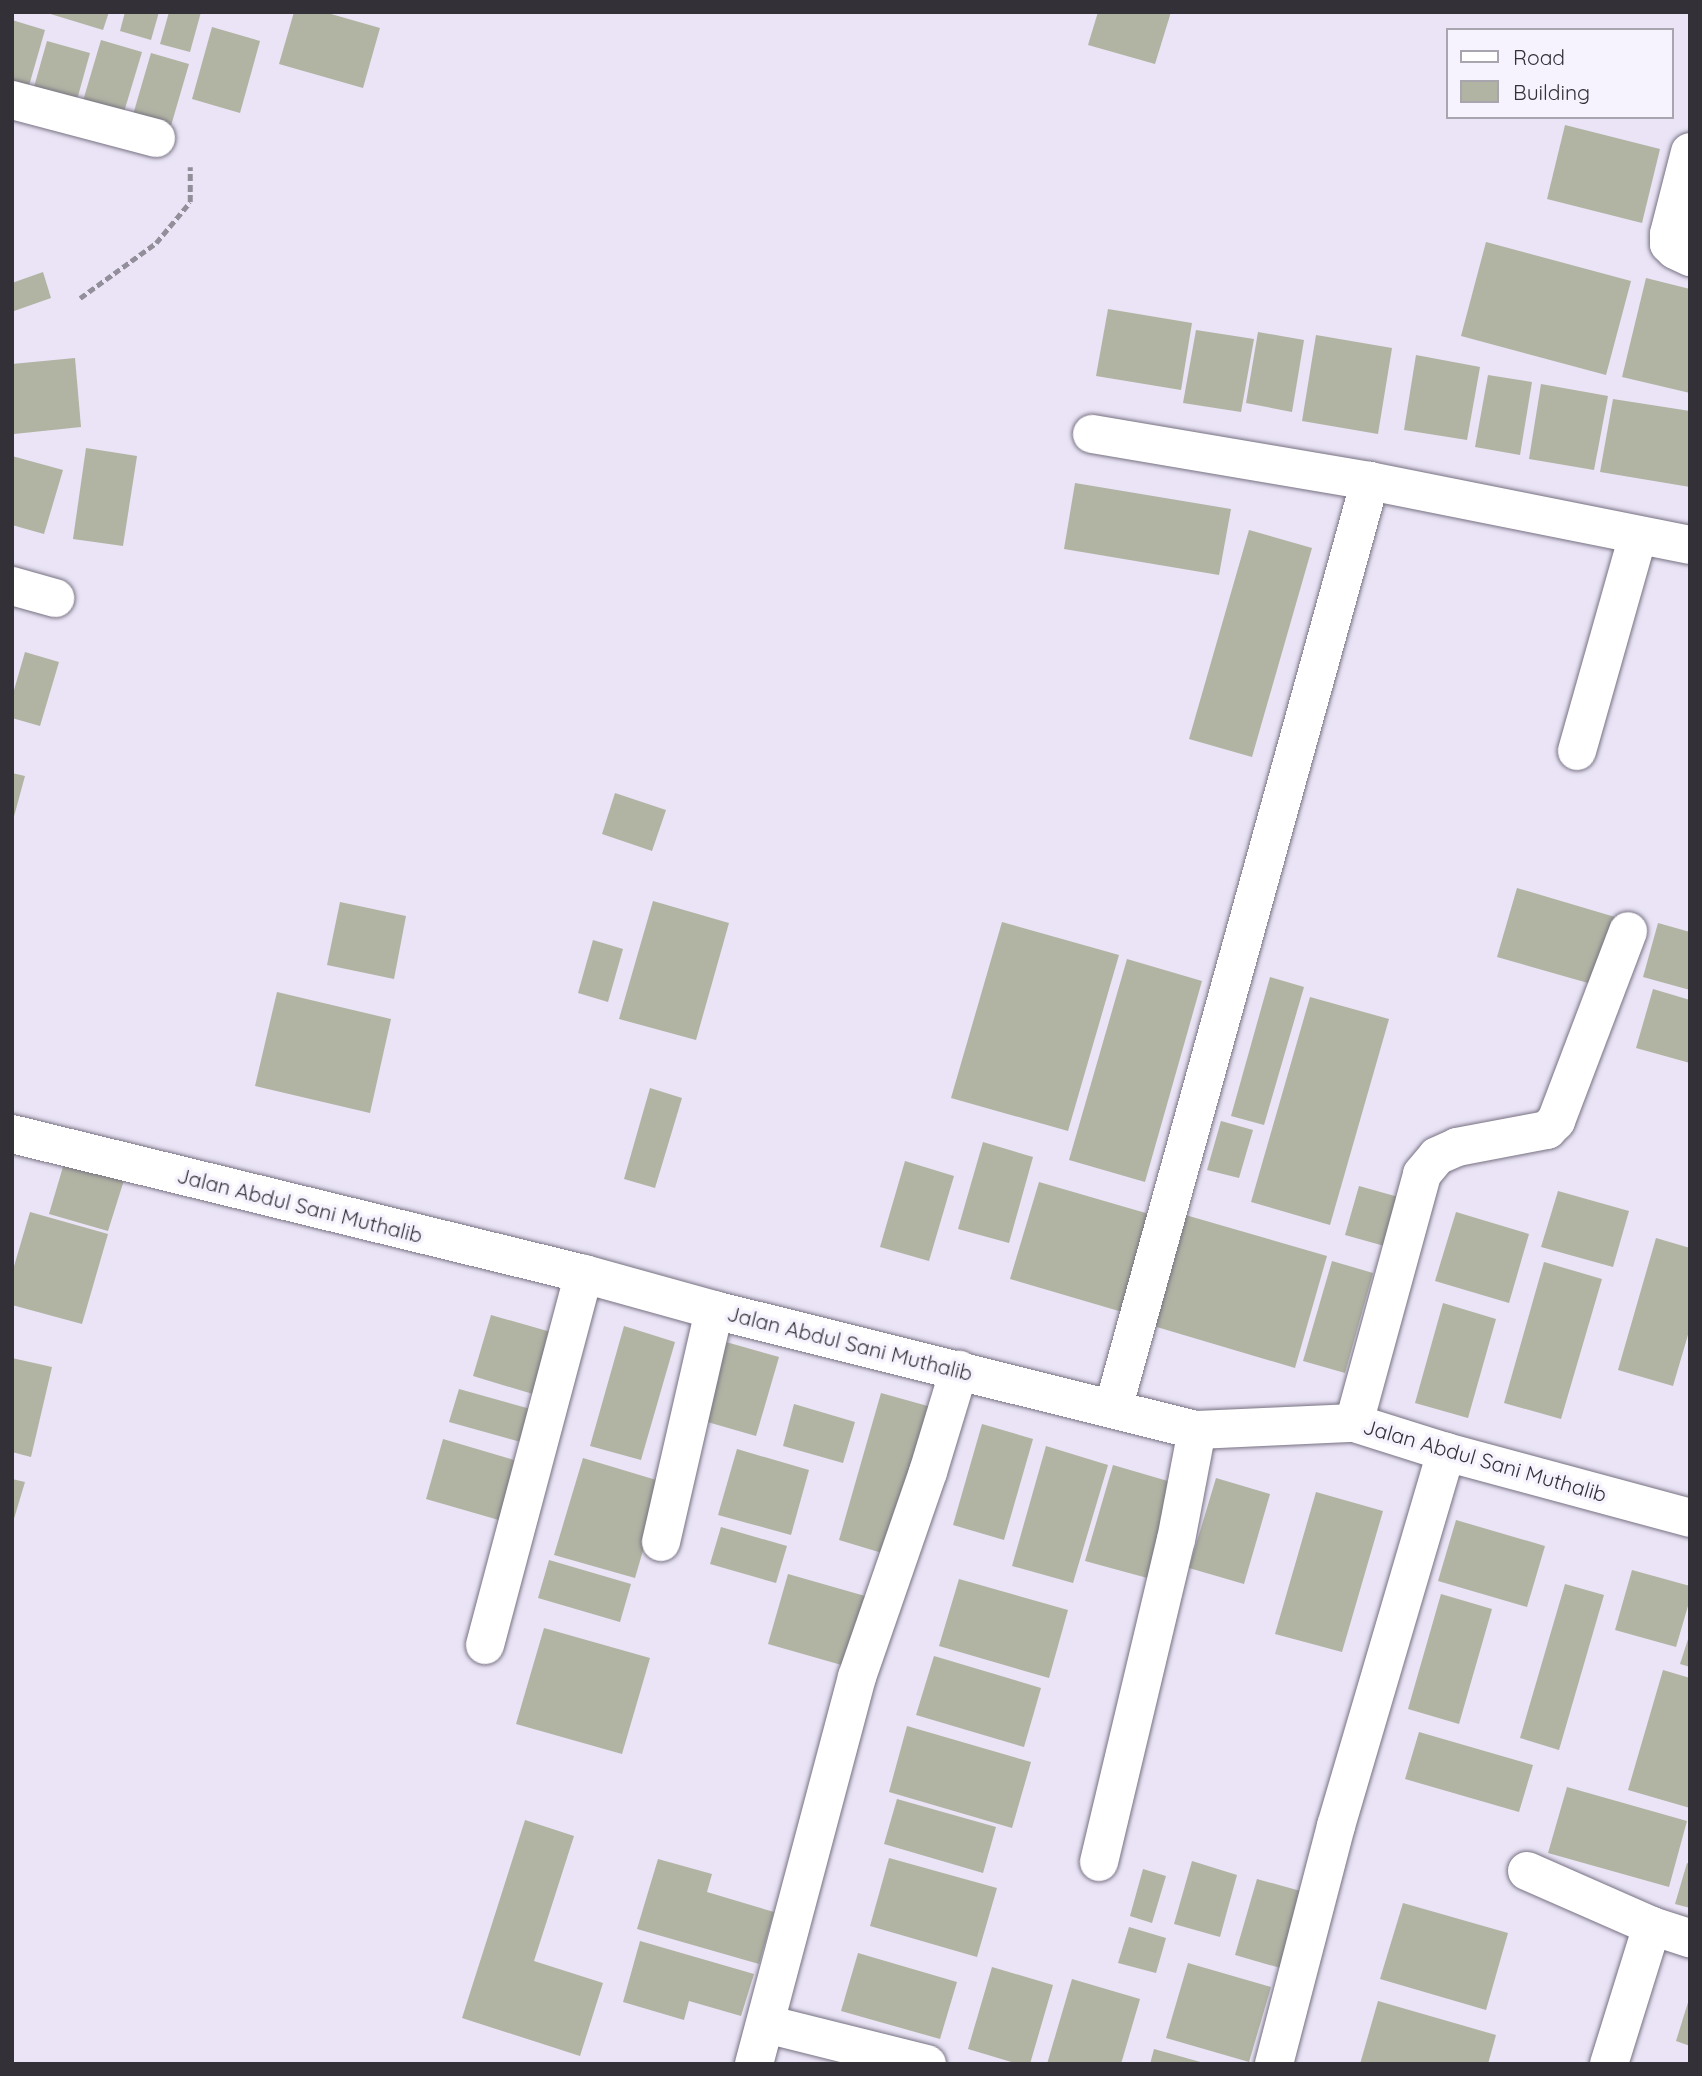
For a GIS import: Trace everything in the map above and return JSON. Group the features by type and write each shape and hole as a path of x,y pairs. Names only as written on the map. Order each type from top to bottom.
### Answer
{"street":[{"path":"12,100 156,138"},
{"path":"1690,152 1669,234 1669,244 1690,257"},
{"path":"1092,434 1370,481 1690,545"},
{"path":"1113,1409 1370,481"},
{"path":"1577,751 1638,536"},
{"path":"12,586 55,598"},
{"path":"1354,1423 1422,1174 1437,1156 1457,1147 1547,1130 1556,1121 1628,931"},
{"name":"Jalan Abdul Sani Muthalib","path":"12,1134 584,1274 714,1310 1197,1430 1354,1423 1446,1452 1690,1518"},
{"path":"485,1645 584,1274"},
{"path":"661,1542 714,1310"},
{"path":"754,2064 857,1677 928,1472 959,1370"},
{"path":"1099,1862 1176,1540 1197,1430"},
{"path":"1274,2064 1336,1826 1446,1452"},
{"path":"1527,1871 1652,1926 1690,1938"},
{"path":"1609,2064 1652,1926"},
{"path":"766,2024 927,2064"}],"path":[{"path":"80,298 156,243 190,202 190,156"}],"building":[{"path":"44,12 109,12 103,30"},
{"path":"125,12 159,12 151,40 120,31"},
{"path":"169,12 201,12 190,52 160,44"},
{"path":"294,12 324,12 380,28 363,88 279,64"},
{"path":"1098,12 1171,12 1155,64 1088,45"},
{"path":"12,20 45,30 26,96 12,92"},
{"path":"212,27 260,41 240,113 192,99"},
{"path":"101,40 142,52 121,122 80,111"},
{"path":"47,41 90,53 73,114 30,101"},
{"path":"151,53 189,64 168,136 130,125"},
{"path":"1565,125 1660,149 1642,223 1547,199"},
{"path":"1486,242 1631,281 1606,375 1461,336"},
{"path":"43,272 51,298 14,311 12,283"},
{"path":"1646,278 1690,289 1690,393 1622,377"},
{"path":"1108,309 1192,323 1181,390 1096,376"},
{"path":"1196,330 1254,339 1241,412 1183,403"},
{"path":"1258,332 1304,340 1292,412 1246,403"},
{"path":"1316,335 1392,348 1378,434 1302,421"},
{"path":"1416,355 1480,367 1467,440 1404,430"},
{"path":"75,358 81,427 14,434 12,364"},
{"path":"1488,375 1532,382 1520,455 1475,447"},
{"path":"1541,384 1608,396 1594,470 1529,459"},
{"path":"1613,399 1690,411 1690,487 1600,472"},
{"path":"86,448 137,456 123,546 73,539"},
{"path":"12,456 63,470 44,534 12,525"},
{"path":"1075,483 1231,509 1219,575 1064,549"},
{"path":"1249,530 1312,548 1252,757 1189,739"},
{"path":"25,652 59,662 40,726 12,718 12,697"},
{"path":"12,773 25,776 13,820 12,820"},
{"path":"615,793 666,810 652,851 602,834"},
{"path":"1517,888 1615,917 1595,985 1497,957"},
{"path":"653,901 729,923 696,1040 619,1019"},
{"path":"340,902 406,916 394,979 327,965"},
{"path":"1002,922 1119,955 1068,1131 951,1098"},
{"path":"1658,923 1690,932 1690,990 1643,977"},
{"path":"593,940 623,949 608,1002 578,993"},
{"path":"1127,959 1202,981 1145,1182 1069,1160"},
{"path":"1270,977 1304,987 1264,1125 1231,1116"},
{"path":"1653,989 1690,1000 1690,1063 1636,1048"},
{"path":"277,992 391,1019 370,1113 255,1086"},
{"path":"1310,997 1389,1019 1330,1225 1251,1202"},
{"path":"650,1088 682,1098 655,1188 624,1179"},
{"path":"1221,1121 1253,1130 1239,1178 1207,1170"},
{"path":"983,1142 1033,1157 1009,1243 958,1229"},
{"path":"65,1160 125,1177 108,1231 49,1214"},
{"path":"905,1161 954,1176 929,1261 880,1247"},
{"path":"1039,1182 1156,1216 1129,1314 1010,1279"},
{"path":"1359,1186 1402,1198 1388,1247 1345,1235"},
{"path":"1558,1191 1629,1211 1613,1267 1541,1247"},
{"path":"30,1212 108,1234 82,1324 12,1305 12,1273"},
{"path":"1456,1212 1529,1234 1509,1303 1435,1281"},
{"path":"1182,1214 1327,1256 1295,1368 1150,1325"},
{"path":"1656,1238 1690,1248 1690,1328 1673,1386 1618,1370"},
{"path":"1332,1261 1373,1273 1345,1373 1303,1361"},
{"path":"1544,1262 1602,1279 1561,1419 1504,1403"},
{"path":"1443,1303 1496,1319 1468,1418 1415,1403"},
{"path":"491,1315 565,1336 546,1398 473,1376"},
{"path":"624,1326 675,1342 641,1460 590,1446"},
{"path":"726,1342 779,1357 756,1436 704,1421"},
{"path":"12,1358 52,1367 31,1457 12,1452"},
{"path":"459,1389 545,1413 535,1446 449,1422"},
{"path":"881,1393 935,1408 892,1556 839,1540"},
{"path":"794,1404 855,1422 843,1463 783,1446"},
{"path":"982,1424 1033,1439 1004,1540 953,1525"},
{"path":"443,1439 531,1465 513,1524 426,1499"},
{"path":"1046,1446 1108,1465 1073,1583 1012,1566"},
{"path":"737,1449 809,1470 791,1535 718,1515"},
{"path":"583,1458 663,1482 635,1578 554,1555"},
{"path":"1113,1465 1178,1484 1151,1579 1085,1561"},
{"path":"1216,1478 1270,1494 1244,1584 1189,1568"},
{"path":"12,1479 25,1482 13,1522 12,1522"},
{"path":"1316,1492 1383,1511 1342,1652 1275,1634"},
{"path":"1456,1520 1545,1546 1527,1607 1438,1581"},
{"path":"721,1527 787,1546 776,1583 710,1564"},
{"path":"549,1560 631,1584 620,1622 538,1598"},
{"path":"1632,1570 1690,1586 1690,1599 1676,1647 1615,1630"},
{"path":"788,1574 865,1596 845,1666 768,1644"},
{"path":"959,1579 1068,1610 1049,1678 939,1646"},
{"path":"1565,1584 1604,1595 1559,1750 1520,1738"},
{"path":"1441,1594 1492,1609 1459,1724 1408,1709"},
{"path":"544,1628 650,1658 622,1754 516,1724"},
{"path":"1690,1633 1690,1667 1680,1664"},
{"path":"934,1656 1041,1688 1024,1747 916,1715"},
{"path":"1663,1670 1690,1678 1690,1808 1628,1790"},
{"path":"907,1726 1031,1762 1012,1828 889,1792"},
{"path":"1419,1732 1533,1765 1519,1812 1405,1779"},
{"path":"1567,1787 1687,1821 1669,1887 1548,1853"},
{"path":"897,1799 996,1827 983,1873 884,1844"},
{"path":"525,1820 574,1836 534,1961 603,1983 580,2056 462,2018"},
{"path":"889,1858 997,1888 977,1957 870,1926"},
{"path":"658,1859 712,1874 707,1892 774,1912 759,1964 637,1929"},
{"path":"1192,1861 1237,1875 1220,1937 1174,1924"},
{"path":"1687,1863 1690,1864 1690,1908 1675,1904"},
{"path":"1143,1869 1166,1876 1152,1923 1130,1916"},
{"path":"1257,1879 1315,1895 1294,1972 1235,1955"},
{"path":"1403,1903 1508,1933 1486,2010 1380,1979"},
{"path":"1129,1927 1166,1938 1156,1973 1118,1963"},
{"path":"640,1941 754,1974 741,2016 689,2001 684,2020 623,2002"},
{"path":"858,1953 957,1982 940,2039 841,2011"},
{"path":"1188,1963 1271,1987 1249,2062 1166,2038"},
{"path":"992,1967 1053,1985 1030,2064 1018,2064 968,2049"},
{"path":"1072,1979 1140,1999 1121,2064 1047,2064"},
{"path":"1690,1996 1690,2046 1676,2041"},
{"path":"1378,2001 1496,2035 1488,2064 1360,2064"},
{"path":"1154,2049 1204,2063 1204,2064 1150,2064"}]}
